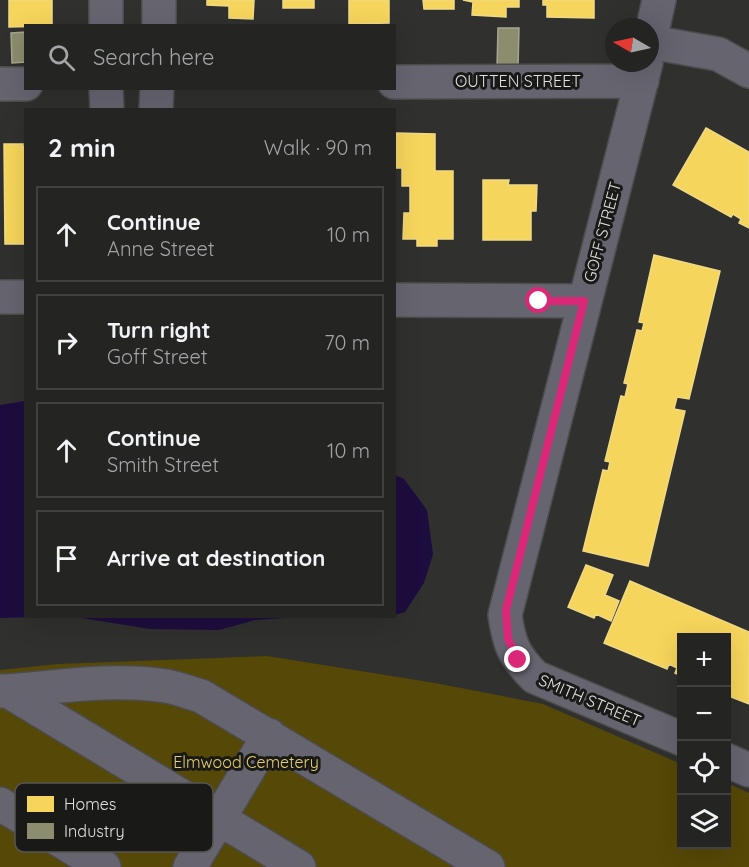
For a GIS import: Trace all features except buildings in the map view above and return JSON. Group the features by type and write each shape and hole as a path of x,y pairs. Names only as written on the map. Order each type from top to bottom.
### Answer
{"street":[{"path":"106,0 106,24"},
{"path":"159,0 159,24"},
{"path":"655,18 659,0"},
{"path":"659,44 718,54 749,71"},
{"name":"OUTTEN STREET","path":"396,82 644,72"},
{"name":"GOFF STREET","path":"506,610 644,72"},
{"path":"0,84 24,84"},
{"path":"106,90 106,108"},
{"path":"156,108 157,90"},
{"path":"0,297 24,297"},
{"path":"396,300 584,301"},
{"name":"SMITH STREET","path":"506,610 508,639 518,660 535,677 677,737"},
{"path":"4,691 96,684 147,684 168,686 201,696 270,735 477,864"},
{"path":"4,691 157,783"},
{"path":"213,830 270,735"},
{"path":"731,762 749,770"},
{"path":"0,804 15,813"},
{"path":"213,816 299,867"},
{"path":"79,852 104,867"},
{"path":"190,867 199,852"}],"green space":[{"name":"Elmwood Cemetery","path":"267,656 435,683 543,704 677,762 677,849 731,849 731,785 749,793 749,867 0,867 0,670 58,664"}],"shaded area":[{"path":"24,401 24,617 0,618 0,405"},
{"path":"396,475 404,479 427,510 433,554 424,583 405,612 396,615"},
{"path":"82,618 285,618 255,620 219,630 150,629"}],"route":[{"path":"518,660 508,639 505,615 584,301 539,301"}]}
